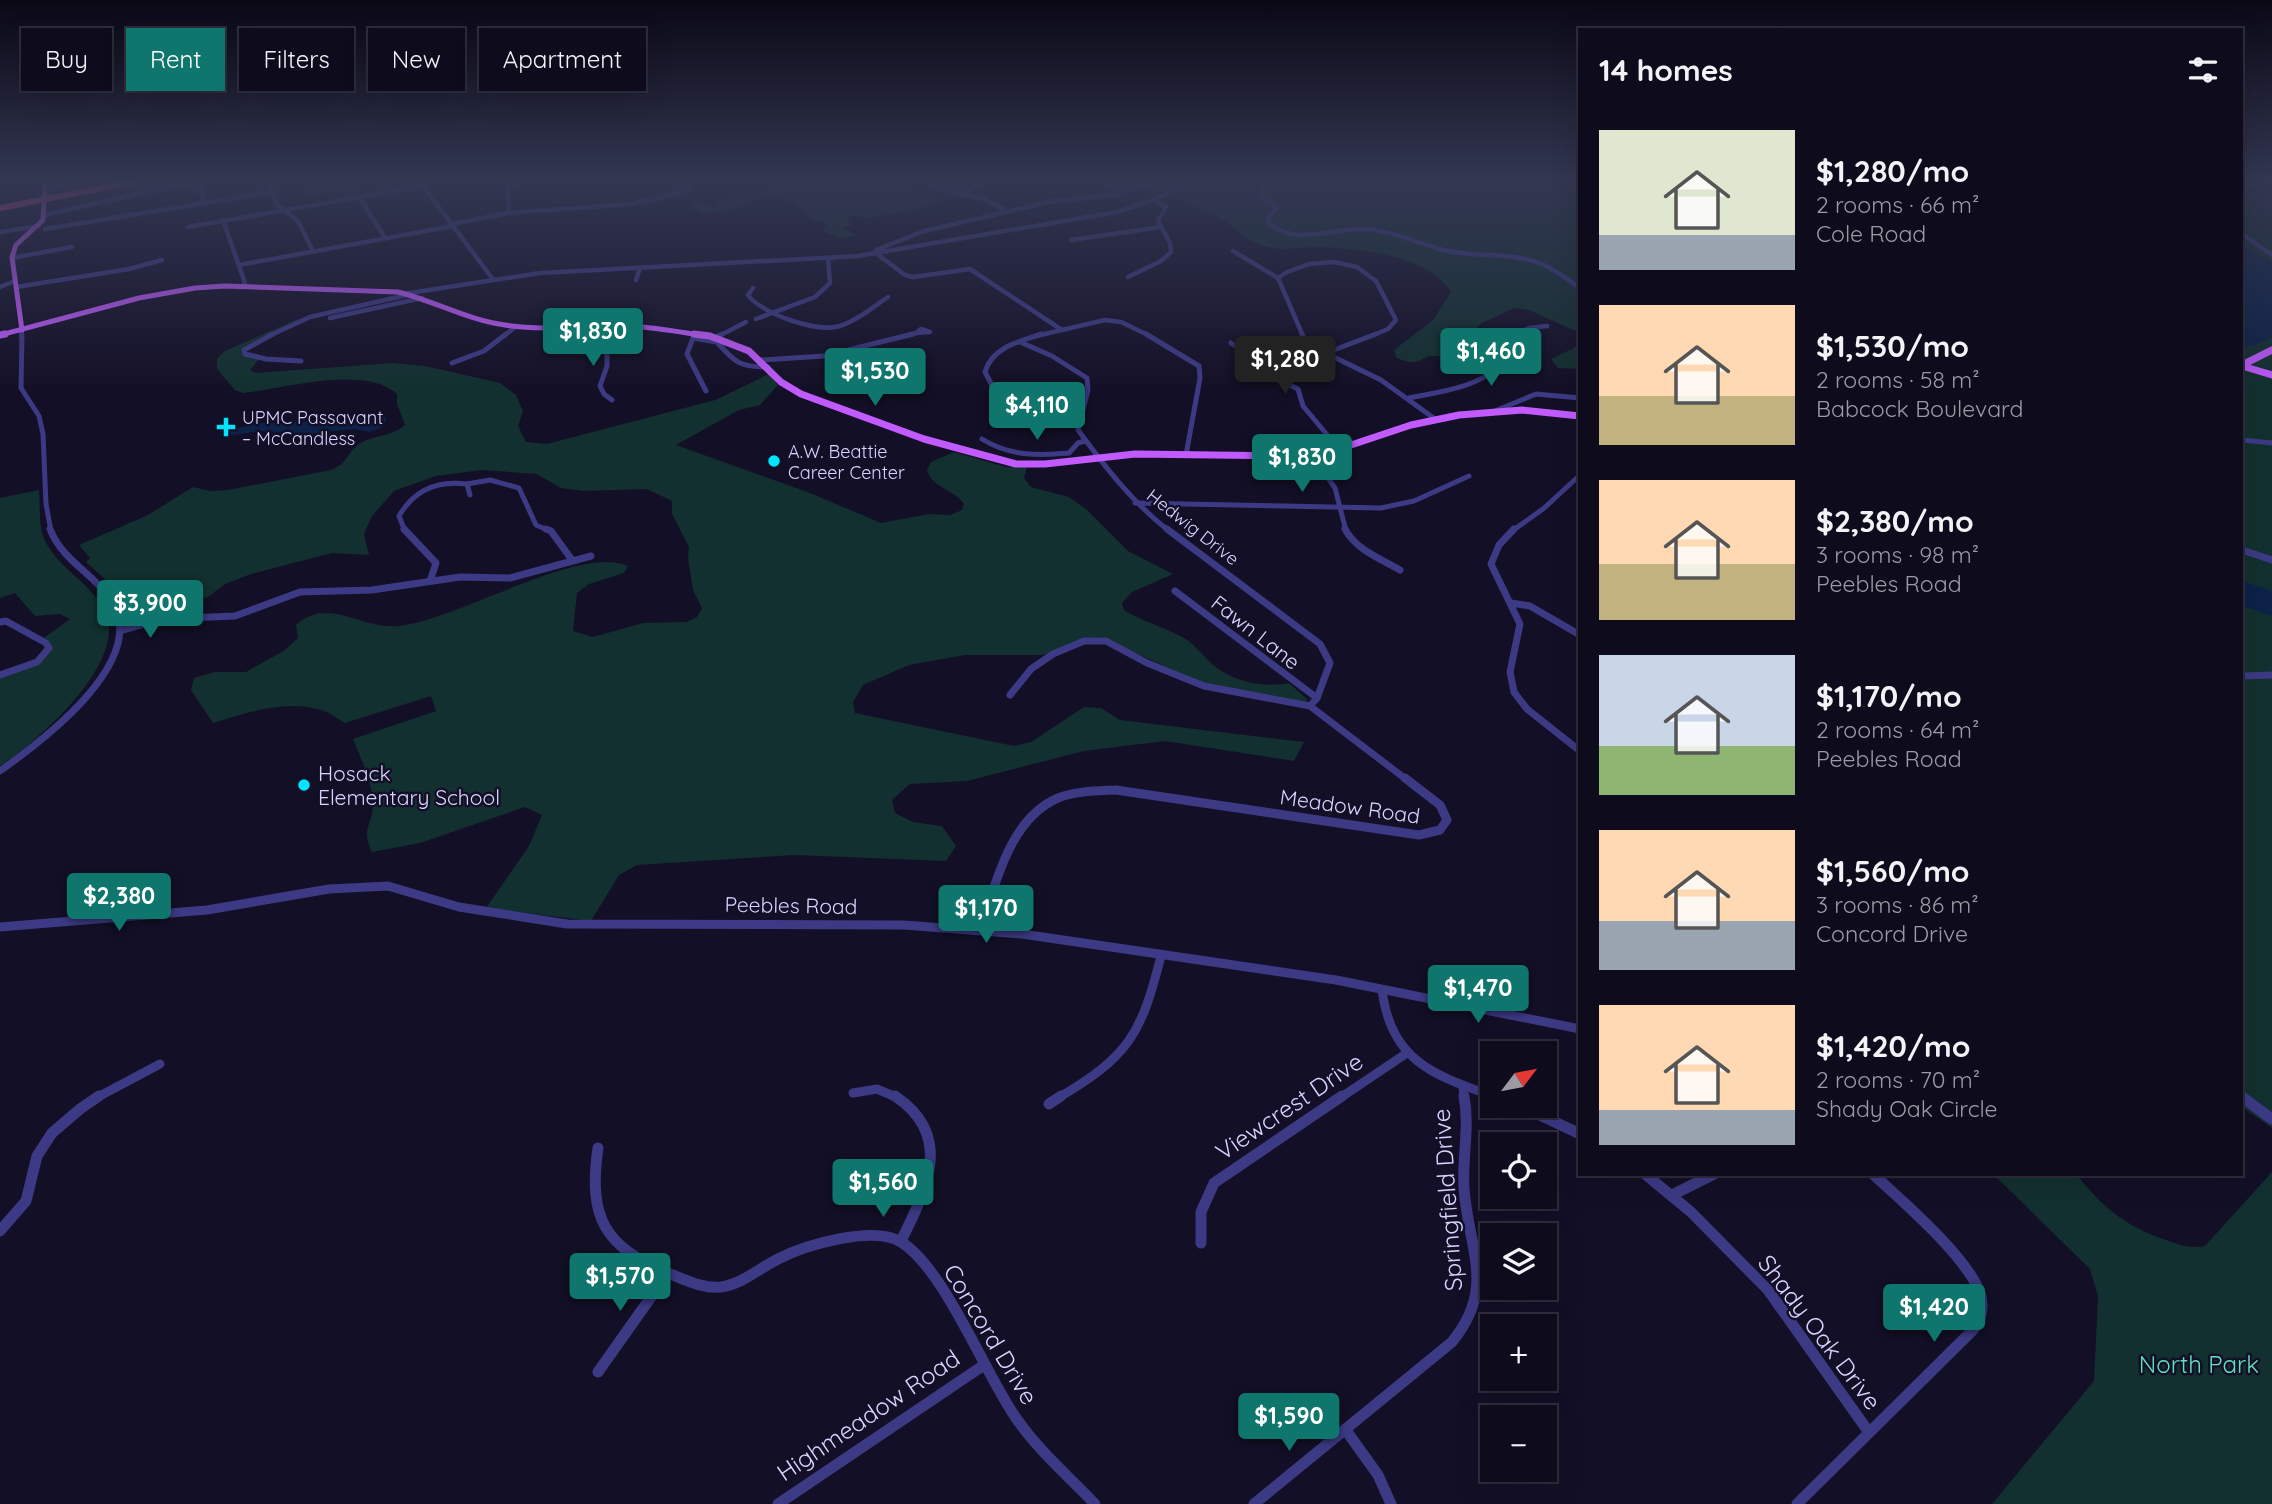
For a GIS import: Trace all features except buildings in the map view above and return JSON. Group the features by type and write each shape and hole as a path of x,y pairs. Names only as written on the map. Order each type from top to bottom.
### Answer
{"main road":[{"path":"14,252 12,258 22,330"},
{"path":"0,335 159,293 207,287 407,294 478,320 515,327 642,327 716,337 744,348 761,360 787,387 808,397 912,436 990,459 1033,465 1135,454 1271,457 1311,454 1339,449 1436,419 1495,411 1536,411 1578,416"},
{"path":"2243,364 2272,350"},
{"path":"2243,365 2272,375"}],"street":[{"path":"12,258 44,252"},
{"path":"234,252 245,282 242,287"},
{"path":"239,265 307,252"},
{"path":"473,252 492,278"},
{"path":"828,259 867,252"},
{"path":"301,360 259,358 245,354 244,351 257,341 310,317 430,289 492,278 540,273 828,259 888,252"},
{"path":"1128,277 1170,252"},
{"path":"1235,252 1278,278 1279,287 1305,341 1371,374 1436,419"},
{"path":"1455,252 1528,260 1552,269 1578,287"},
{"path":"877,254 905,275 913,277 968,268 1062,330"},
{"path":"756,319 815,297 828,288 831,281 828,259"},
{"path":"1,287 101,274 162,260"},
{"path":"1278,278 1298,267 1326,263 1357,268 1374,279 1397,316 1396,323 1388,329 1326,353"},
{"path":"636,281 640,268"},
{"path":"753,288 748,292 750,300 773,313 831,328 846,324 888,297"},
{"path":"330,318 422,298 430,289"},
{"path":"1005,401 990,383 985,369 998,352 1020,342 1098,320 1117,321 1198,364 1200,378 1186,455"},
{"path":"716,337 747,322"},
{"path":"1409,398 1482,378 1497,365 1502,344 1511,335 1534,327 1547,326"},
{"path":"452,363 484,351 515,327"},
{"path":"582,328 584,336 607,349 607,366 600,386 604,394 612,400"},
{"path":"0,771 57,726 90,693 111,661 120,631 118,613 110,599 68,556 51,532 41,422 21,387 22,330"},
{"path":"761,360 824,356 916,333"},
{"path":"706,391 687,354 694,335 717,342 734,362 749,367 768,368"},
{"path":"982,439 1001,450 1032,455 1069,453 1078,443 1085,441 1078,424 1089,385 1087,378 1052,356 1020,342"},
{"path":"1231,343 1242,350 1254,369 1298,388 1303,406 1339,449"},
{"path":"1495,411 1536,394 1578,398"},
{"path":"2243,440 2272,443"},
{"name":"Hedwig Drive","path":"1085,441 1135,503 1320,644 1330,663 1317,698 1310,706"},
{"path":"1311,454 1335,488 1343,525 1353,541 1400,570"},
{"path":"1135,503 1371,509 1406,503 1469,476"},
{"path":"1578,477 1544,508 1508,531 1496,549 1491,568 1520,625 1510,672 1514,692 1527,709 1578,749"},
{"path":"430,581 436,563 406,533 399,516 403,507 419,491 456,482 467,484 490,480 519,488 536,525 551,531 572,560"},
{"path":"467,484 470,495"},
{"path":"2243,550 2272,560"},
{"path":"120,631 173,618 210,620 235,616 284,596 311,590 372,590 460,577 517,577 591,556"},
{"name":"Fawn Lane","path":"1175,591 1303,691 1317,698"},
{"path":"1511,603 1530,606 1578,634"},
{"path":"0,622 6,621 31,634 46,643 49,648 37,662 0,675"},
{"name":"Meadow Road","path":"980,929 1013,843 1026,819 1047,803 1072,793 1116,790 1419,835 1436,832 1444,827 1447,816 1440,805 1310,706 1213,689 1147,663 1111,642 1097,640 1080,643 1053,654 1031,669 1010,695"},
{"path":"2243,676 2272,675"},
{"name":"Peebles Road","path":"0,927 207,910 329,888 372,886 403,889 484,912 567,924 904,925 980,929 1287,972 1578,1029"},
{"path":"1049,1104 1097,1073 1124,1051 1140,1017 1161,956"},
{"path":"1382,990 1388,1022 1407,1053 1432,1073 1480,1092"},
{"name":"Viewcrest Drive","path":"1201,1243 1199,1212 1214,1183 1407,1053"},
{"path":"0,1231 22,1208 31,1187 37,1157 54,1131 93,1101 160,1064"},
{"name":"Springfield Drive","path":"1254,1504 1451,1342 1462,1332 1474,1308 1478,1274 1464,1193 1468,1119 1463,1086"},
{"path":"598,1147 592,1189 596,1213 620,1248 643,1263 668,1273 705,1286 725,1286 802,1249 880,1235 901,1241 927,1190 932,1167 930,1144 917,1115 899,1098 875,1088 853,1093"},
{"path":"2243,1098 2272,1118"},
{"path":"1546,1118 1578,1133"},
{"name":"Shady Oak Drive","path":"1648,1176 1722,1241 1768,1290 1807,1343 1853,1414 1868,1431"},
{"path":"1672,1195 1710,1176"},
{"path":"1797,1504 1978,1325 1982,1311 1979,1292 1969,1275 1875,1176"},
{"name":"Concord Drive","path":"901,1241 925,1266 1031,1437 1095,1504"},
{"path":"598,1372 668,1273"},
{"name":"Highmeadow Road","path":"778,1504 984,1365"},
{"path":"1345,1429 1378,1475 1391,1504"}],"green space":[{"path":"1370,252 1578,252 1578,332 1529,310 1514,308 1480,324 1467,343 1464,355 1428,356 1416,362 1405,361 1396,357 1394,350 1433,320 1451,292 1427,270 1411,262"},
{"path":"2243,252 2272,252 2272,1128 2243,1108"},
{"path":"302,319 244,348 243,351 259,359 250,370 256,373 392,363 425,366 500,383 516,395 523,411 518,426 526,442 547,444 715,400 769,374 778,385 760,405 739,410 676,445 810,493 881,523 929,514 950,515 962,510 964,504 960,499 934,481 927,470 931,462 954,452 1006,467 1027,467 1024,478 1031,487 1069,497 1086,509 1128,551 1173,574 1132,592 1122,603 1124,610 1184,638 1212,664 1229,675 1258,684 1289,683 1308,700 1304,702 1241,692 1203,683 1099,637 1070,643 1044,655 965,655 909,665 863,685 853,702 855,713 1014,746 1031,742 1084,707 1101,708 1120,720 1304,742 1294,761 1165,741 1084,751 967,781 910,784 892,800 895,813 913,822 942,826 956,846 946,861 794,855 637,865 619,875 591,921 486,908 529,846 542,815 525,807 420,843 372,852 367,837 373,804 371,787 353,739 436,711 431,696 345,723 324,711 294,706 266,709 213,723 191,690 194,678 215,672 246,672 285,650 298,638 296,625 320,613 332,613 383,626 397,626 451,612 549,574 606,562 628,566 624,573 589,584 577,593 573,631 593,637 643,623 686,622 697,617 702,608 693,590 689,547 672,514 672,501 647,489 584,491 561,488 537,474 482,470 436,476 394,491 372,516 364,534 369,555 332,553 251,574 225,584 208,597 132,616 127,599 86,562 90,558 79,545 148,515 193,487 210,491 228,490 331,470 341,464 359,444 394,432 405,425 397,404 397,394 383,385 345,379 243,393 235,390 217,369 217,358 225,351"},
{"path":"1578,344 1578,369 1558,368 1551,359"},
{"path":"39,490 41,528 47,545 99,601 105,612 109,632 104,654 75,699 35,739 0,766 0,675 26,666 49,650 41,640 70,619 60,614 35,616 15,593 0,598 0,498"},
{"name":"North Park","path":"2272,1172 2272,1504 1992,1504 2094,1381 2098,1296 2090,1269 1995,1176 2078,1176 2095,1196 2125,1221 2183,1246 2205,1246"}],"water":[{"path":"2243,252 2254,252 2272,262 2272,337 2253,346 2243,346"},
{"path":"376,414 385,416 386,421 381,428 369,432 353,429 309,434 261,431 225,436 229,430 260,423 340,421"},
{"path":"2243,581 2272,591 2272,616 2243,606"}],"place":[{"name":"UPMC Passavant – McCandless","path":"226,427"},
{"name":"A.W. Beattie Career Center","path":"774,461"},
{"name":"Hosack Elementary School","path":"304,785"}]}
